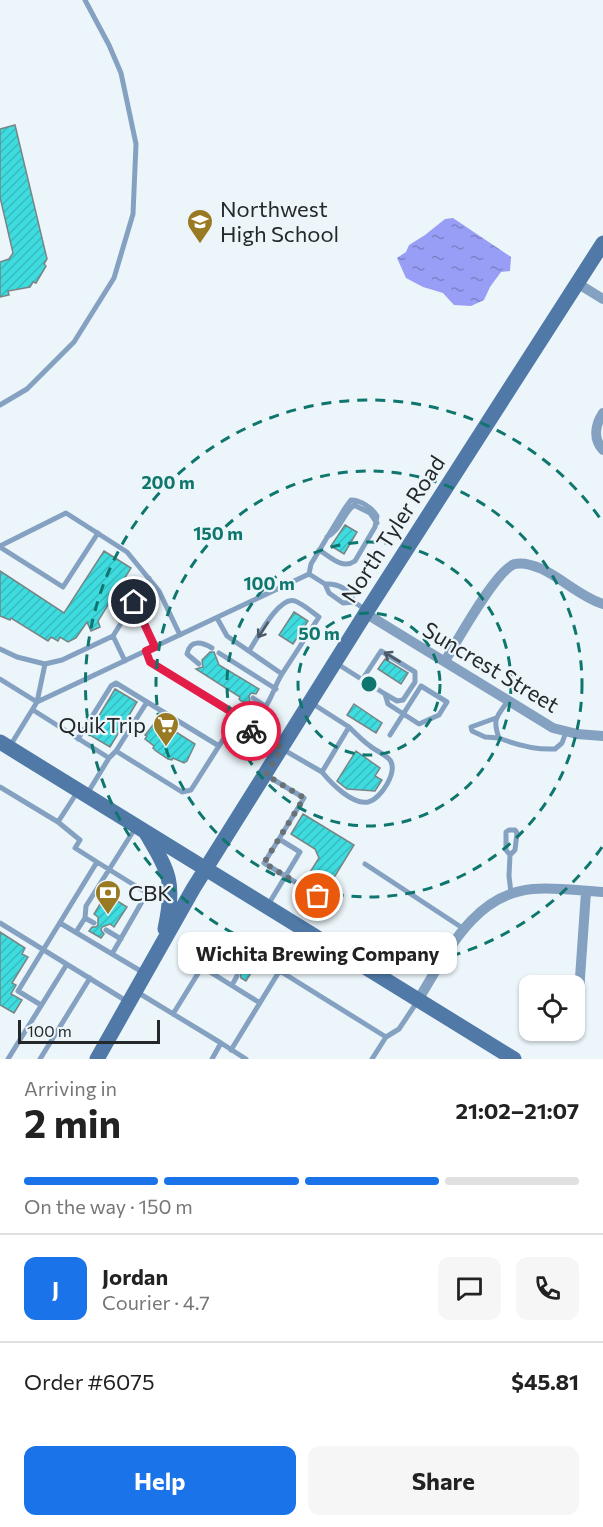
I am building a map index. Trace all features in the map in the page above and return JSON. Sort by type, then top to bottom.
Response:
[{"type":"main road","name":"North Tyler Road","points":[[96,1059],[206,868],[366,612],[603,243]]},
{"type":"main road","points":[[4,745],[514,1059]]},
{"type":"main road","points":[[141,828],[162,860],[170,879],[171,901],[162,943]]},
{"type":"street","points":[[577,283],[603,299]]},
{"type":"street","points":[[603,413],[596,431],[598,445],[603,450]]},
{"type":"street","points":[[445,661],[489,590],[507,567],[516,563],[542,569],[603,604]]},
{"type":"street","name":"Suncrest Street","points":[[366,612],[553,728],[566,732],[603,736]]},
{"type":"street","points":[[418,1000],[464,929],[481,911],[497,900],[542,888],[603,892]]},
{"type":"street","points":[[580,975],[586,892]]},
{"type":"lane","points":[[0,405],[27,389],[74,342],[114,278],[133,214],[136,144],[121,73],[85,0]]},
{"type":"lane","points":[[309,574],[311,564],[319,550],[326,538],[351,500],[356,500],[374,511],[377,523],[351,564],[342,565],[319,550]]},
{"type":"lane","points":[[0,546],[66,513],[127,552],[159,591],[180,635]]},
{"type":"lane","points":[[0,546],[63,587],[98,533]]},
{"type":"lane","points":[[309,574],[325,584],[329,593],[343,603],[354,602]]},
{"type":"lane","points":[[38,702],[309,574]]},
{"type":"lane","points":[[0,649],[17,657],[45,664],[62,660],[113,636],[149,578]]},
{"type":"lane","points":[[325,584],[334,583],[350,593],[354,602],[366,612]]},
{"type":"lane","points":[[273,592],[279,605]]},
{"type":"lane","points":[[146,651],[150,662],[238,716],[250,718],[260,714],[276,689],[282,674],[319,617],[294,601],[287,601],[279,605],[249,651]]},
{"type":"lane","points":[[134,602],[155,647]]},
{"type":"lane","points":[[217,618],[227,636],[282,674]]},
{"type":"lane","points":[[113,636],[125,661]]},
{"type":"lane","points":[[199,664],[187,654],[188,648],[194,643],[199,643],[212,648]]},
{"type":"lane","points":[[335,663],[362,680],[397,701],[403,700],[415,682],[415,672],[381,651],[362,680]]},
{"type":"lane","points":[[219,653],[276,689]]},
{"type":"lane","points":[[4,745],[38,702],[45,664]]},
{"type":"lane","points":[[0,679],[38,702]]},
{"type":"lane","points":[[78,738],[111,686],[116,683],[219,746]]},
{"type":"lane","points":[[385,694],[388,704],[403,714],[419,724],[439,715],[447,702],[421,686],[403,714],[390,735]]},
{"type":"lane","points":[[253,698],[265,706]]},
{"type":"lane","points":[[499,738],[495,728],[496,718],[508,701]]},
{"type":"lane","points":[[58,822],[116,751],[147,702]]},
{"type":"lane","points":[[231,727],[239,737],[322,772],[334,787],[356,800],[368,802],[377,796],[392,775],[389,758],[368,745],[349,727],[310,702]]},
{"type":"lane","points":[[33,710],[109,758]]},
{"type":"lane","points":[[116,751],[182,792],[191,790],[238,716]]},
{"type":"lane","points":[[496,718],[471,727],[472,731],[485,737],[499,738],[543,750],[555,749],[562,743],[566,732]]},
{"type":"lane","points":[[231,727],[246,728],[278,754]]},
{"type":"lane","points":[[322,772],[349,727]]},
{"type":"lane","points":[[266,775],[304,798],[264,863],[318,896]]},
{"type":"lane","points":[[0,787],[58,822],[80,840],[75,848],[147,893],[112,954]]},
{"type":"lane","points":[[76,932],[85,918],[86,906],[108,869],[141,828]]},
{"type":"lane","points":[[267,906],[300,852],[279,839]]},
{"type":"lane","points":[[510,855],[509,876],[512,895]]},
{"type":"lane","points":[[41,1005],[18,991],[98,862]]},
{"type":"lane","points":[[365,864],[464,929]]},
{"type":"lane","points":[[85,918],[94,923]]},
{"type":"lane","points":[[0,923],[90,978],[173,1014],[246,1059]]},
{"type":"lane","points":[[60,923],[145,974]]},
{"type":"lane","points":[[106,930],[121,939]]},
{"type":"lane","points":[[231,1050],[305,930]]},
{"type":"lane","points":[[173,1014],[222,935],[386,1037]]},
{"type":"lane","points":[[230,949],[233,942]]},
{"type":"lane","points":[[247,960],[251,954]]},
{"type":"lane","points":[[8,1059],[67,964]]},
{"type":"lane","points":[[214,974],[220,965]]},
{"type":"lane","points":[[202,967],[260,1003]]},
{"type":"lane","points":[[232,985],[237,976]]},
{"type":"lane","points":[[40,1059],[90,978]]},
{"type":"lane","points":[[372,1059],[386,1037],[399,1029],[418,1000]]},
{"type":"lane","points":[[212,1059],[221,1043]]},
{"type":"water","points":[[453,218],[511,257],[510,271],[501,272],[484,300],[471,306],[454,305],[443,293],[423,287],[406,278],[397,258],[406,252],[409,245],[445,219]]},
{"type":"building","points":[[15,125],[47,259],[44,264],[46,266],[36,283],[33,282],[30,287],[8,291],[9,295],[0,297],[0,262],[9,259],[13,253],[0,197],[0,129]]},
{"type":"building","points":[[345,525],[357,532],[344,554],[331,546]]},
{"type":"building","points":[[104,551],[131,568],[98,621],[100,627],[91,631],[87,622],[76,638],[68,642],[60,637],[58,641],[51,637],[48,641],[11,618],[10,620],[0,616],[0,571],[64,613]]},
{"type":"building","points":[[294,612],[308,621],[293,644],[279,635]]},
{"type":"building","points":[[210,652],[214,652],[219,665],[259,689],[256,694],[251,693],[249,696],[249,705],[196,669],[203,667],[202,660]]},
{"type":"building","points":[[385,659],[408,673],[401,684],[378,669]]},
{"type":"building","points":[[115,689],[137,702],[110,747],[88,734]]},
{"type":"building","points":[[354,704],[382,723],[376,733],[347,715]]},
{"type":"building","points":[[157,720],[195,744],[187,761],[184,763],[173,758],[168,759],[156,751],[154,746],[145,739],[147,736],[145,735]]},
{"type":"building","points":[[356,751],[380,768],[375,776],[382,780],[375,791],[347,789],[337,781]]},
{"type":"building","points":[[303,814],[354,845],[327,889],[307,877],[319,858],[315,849],[291,834]]},
{"type":"building","name":"CBK","points":[[106,894],[127,907],[114,927],[110,924],[102,927],[104,934],[101,938],[89,931],[98,925],[98,917],[94,914]]},
{"type":"building","points":[[0,932],[25,948],[22,954],[28,957],[12,983],[16,985],[11,994],[22,1000],[14,1013],[0,1005]]},
{"type":"building","points":[[222,944],[256,965],[246,981],[241,978],[240,972],[233,973],[224,968],[225,963],[222,961],[216,963],[212,960]]},
{"type":"way so far","points":[[251,731],[282,748],[266,775],[304,798],[264,863],[318,896]]},
{"type":"place","name":"Northwest High School","points":[[200,245]]},
{"type":"place","name":"QuikTrip","points":[[166,748]]},
{"type":"place","name":"Wichita Brewing Company","points":[[318,896]]},
{"type":"place","name":"CBK","points":[[108,916]]},
{"type":"route","points":[[134,602],[155,647],[146,651],[150,662],[238,716],[231,727],[246,728],[251,731]]}]
